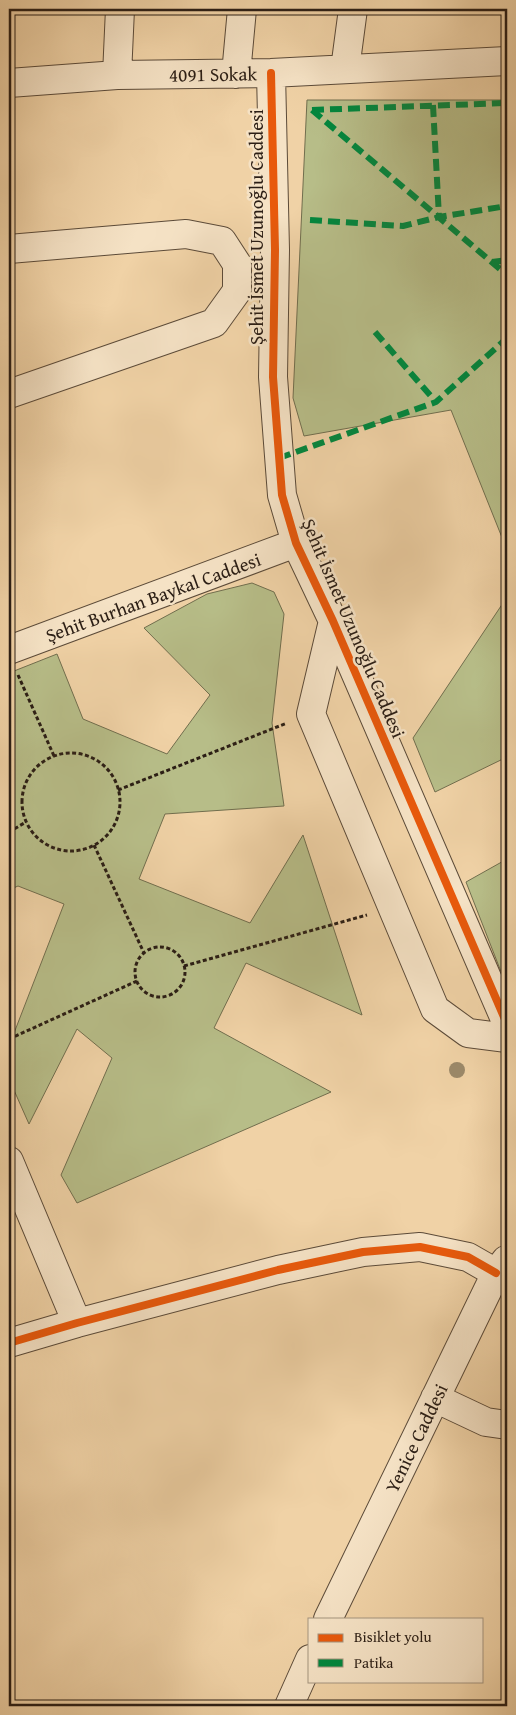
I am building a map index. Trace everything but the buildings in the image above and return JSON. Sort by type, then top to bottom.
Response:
[{"type":"street","points":[[116,75],[120,9]]},
{"type":"street","points":[[236,74],[242,9]]},
{"type":"street","points":[[345,69],[353,9]]},
{"type":"street","name":"4091 Sokak","points":[[9,83],[116,75],[271,73],[507,61]]},
{"type":"street","name":"Şehit İsmet Uzunoğlu Caddesi","points":[[271,73],[275,250],[273,377],[282,495],[296,544],[333,621],[507,1024]]},
{"type":"street","points":[[9,249],[186,234],[222,241],[237,264],[237,291],[214,323],[9,394]]},
{"type":"street","name":"Şehit Burhan Baykal Caddesi","points":[[13,662],[296,544]]},
{"type":"street","points":[[333,621],[311,714],[435,1009],[468,1033],[507,1038]]},
{"type":"street","points":[[9,1161],[77,1323]]},
{"type":"street","points":[[9,1343],[278,1270],[363,1252],[420,1247],[502,1266]]},
{"type":"street","name":"Yenice Caddesi","points":[[328,1618],[435,1398],[502,1266]]},
{"type":"street","points":[[435,1398],[486,1422],[507,1425]]},
{"type":"street","points":[[288,1706],[308,1664]]},
{"type":"path","points":[[13,662],[54,756]]},
{"type":"path","points":[[118,790],[311,714]]},
{"type":"path","points":[[73,753],[87,756],[99,762],[109,772],[118,790],[120,800],[118,817],[110,832],[94,845],[83,850],[67,851],[52,847],[39,839],[29,828],[23,814],[24,787],[30,775],[38,766],[54,756],[73,753]]},
{"type":"path","points":[[9,832],[26,822]]},
{"type":"path","points":[[94,845],[144,953]]},
{"type":"path","points":[[184,966],[393,908]]},
{"type":"path","points":[[158,947],[167,948],[181,958],[185,974],[183,983],[178,990],[162,997],[147,993],[141,988],[137,981],[136,966],[144,953],[158,947]]},
{"type":"path","points":[[9,1039],[137,981]]},
{"type":"green space","points":[[307,100],[507,100],[507,550],[451,410],[304,436],[293,398]]},
{"type":"green space","points":[[252,583],[274,592],[284,614],[272,723],[284,806],[165,814],[139,879],[250,923],[303,835],[362,1015],[246,963],[214,1028],[331,1092],[77,1203],[61,1175],[112,1058],[77,1029],[29,1124],[9,1079],[9,1046],[64,904],[18,886],[9,890],[9,673],[57,654],[83,719],[167,754],[210,695],[144,628],[207,594]]},
{"type":"green space","points":[[507,597],[507,757],[435,792],[413,738]]},
{"type":"green space","points":[[507,859],[507,987],[466,882]]},
{"type":"marked path","points":[[312,110],[507,103]]},
{"type":"marked path","points":[[433,105],[439,217]]},
{"type":"marked path","points":[[312,110],[507,275]]},
{"type":"marked path","points":[[310,220],[403,226],[439,217],[507,206]]},
{"type":"marked path","points":[[492,262],[507,260]]},
{"type":"marked path","points":[[375,332],[436,402]]},
{"type":"marked path","points":[[279,458],[436,402],[507,338]]},
{"type":"cycle path","points":[[271,73],[275,250],[273,377],[282,495],[296,543],[333,621],[507,1024]]},
{"type":"cycle path","points":[[9,1343],[278,1270],[363,1252],[420,1247],[468,1257],[496,1273]]}]
